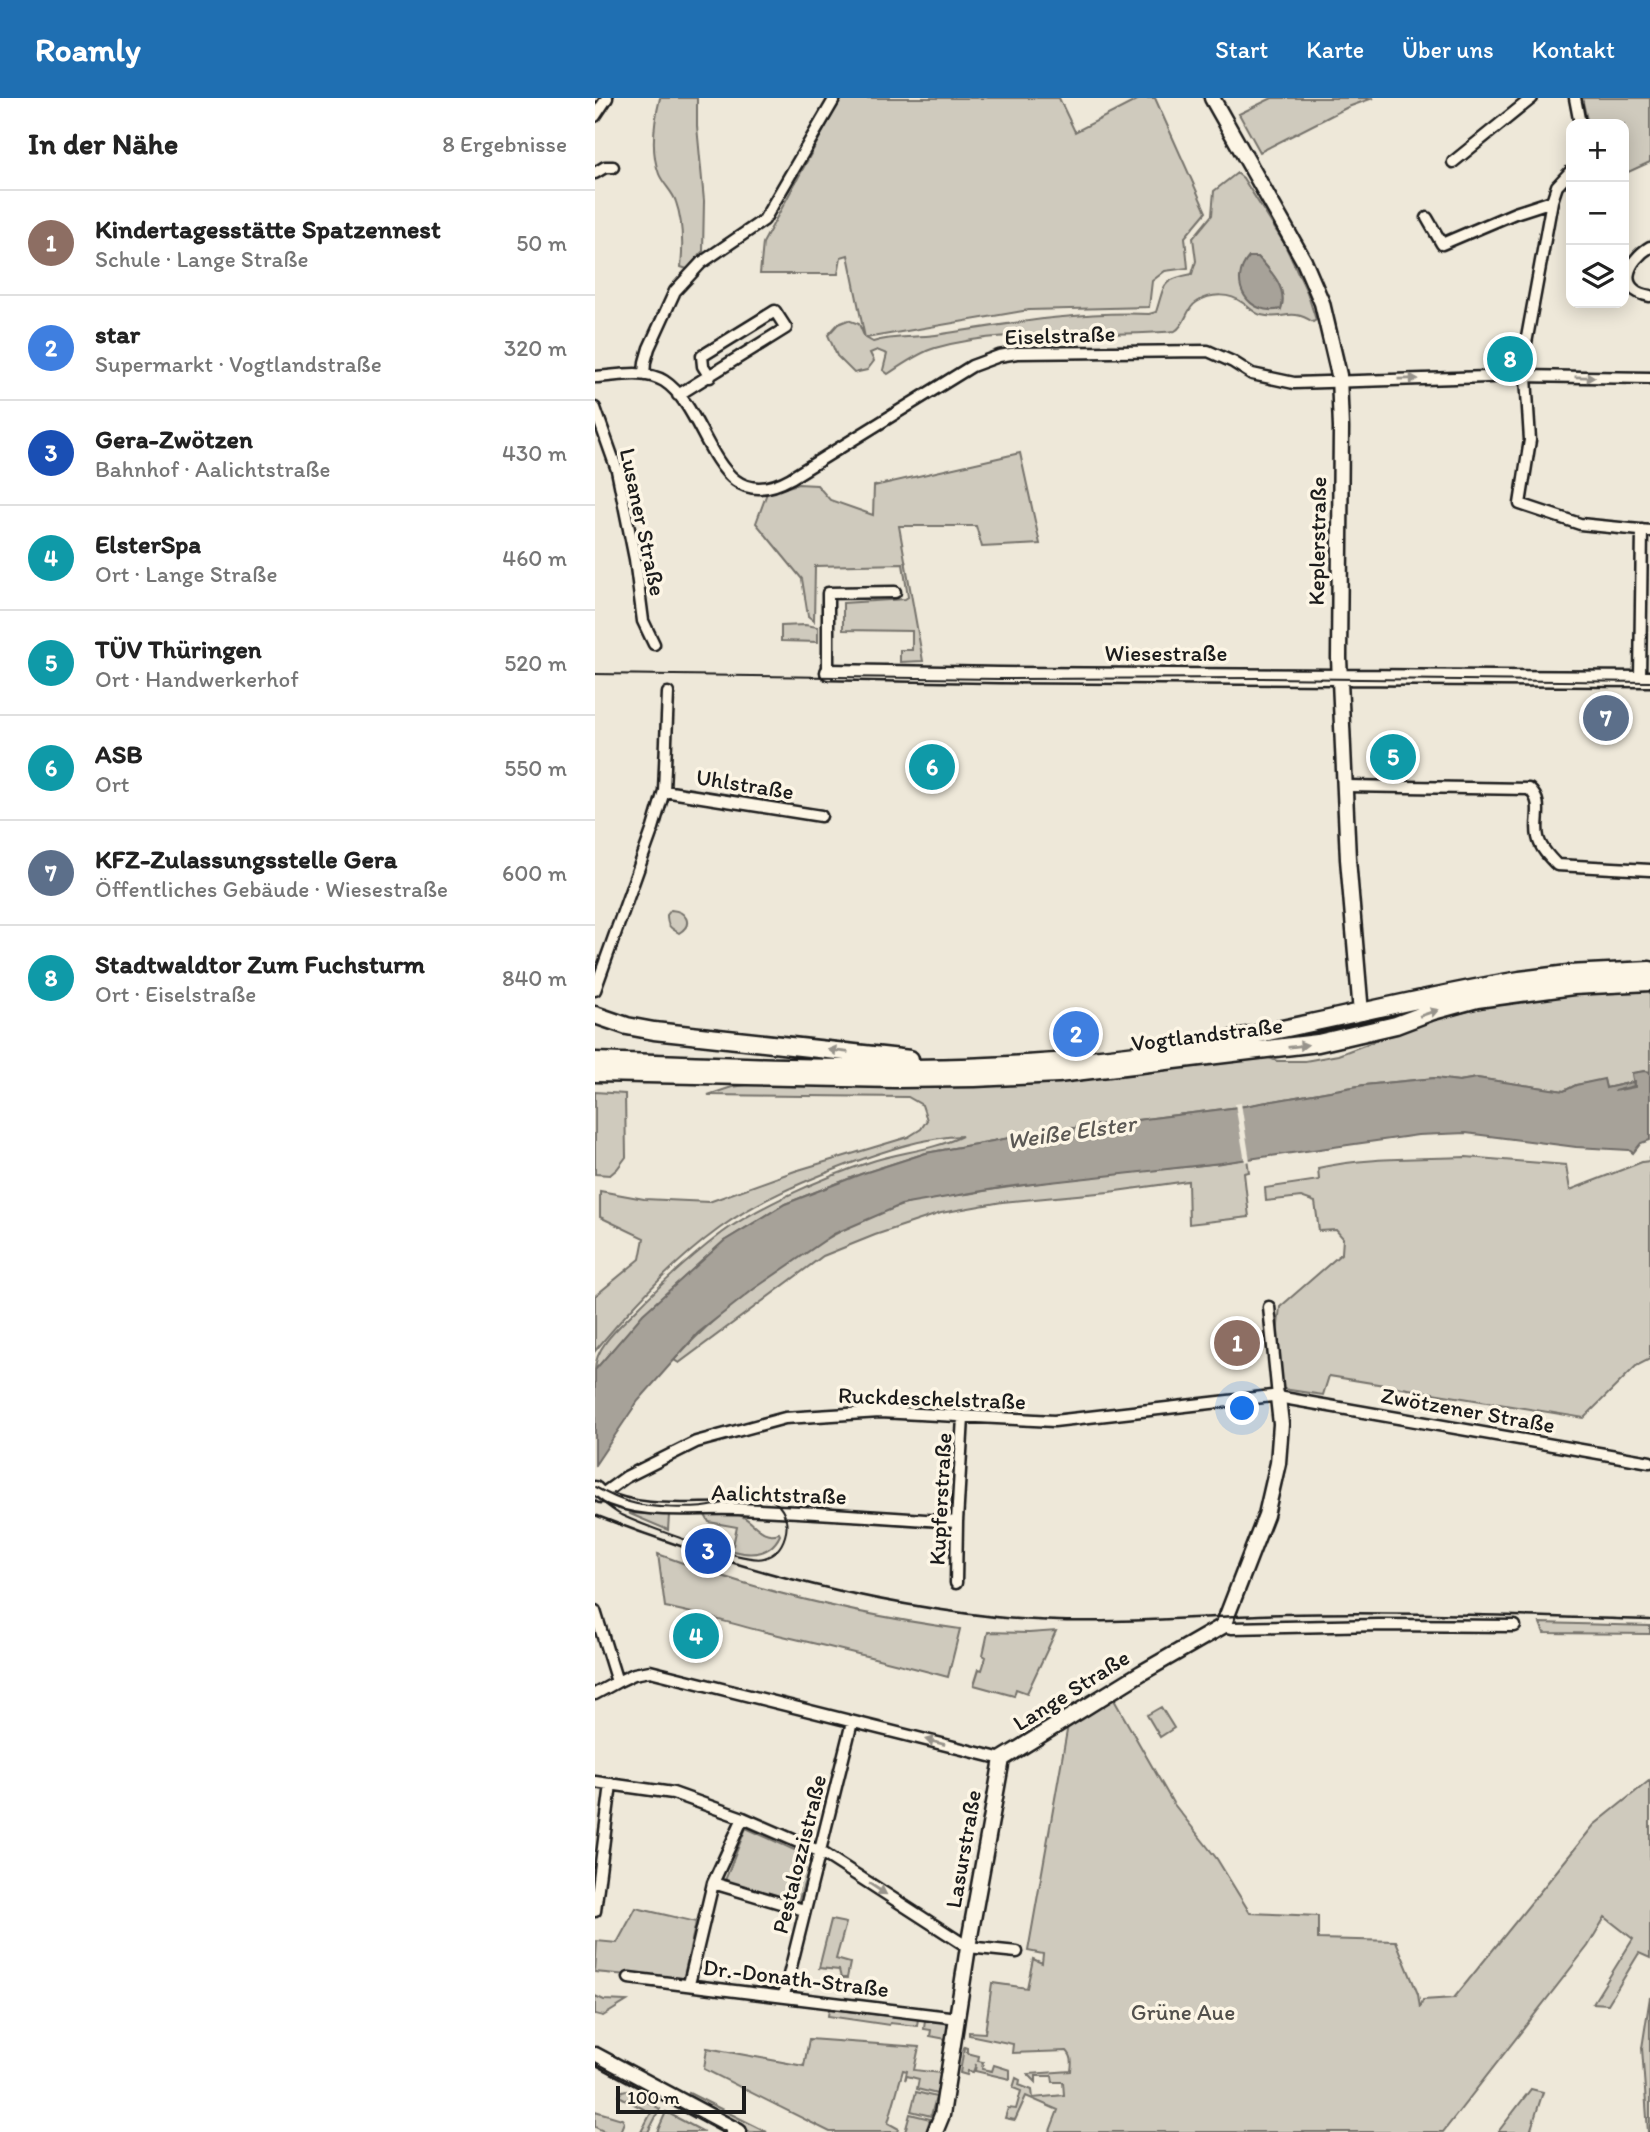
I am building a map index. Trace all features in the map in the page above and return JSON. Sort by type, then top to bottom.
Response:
[{"type":"main road","name":"Vogtlandstraße","points":[[595,1060],[895,1068],[1088,1059],[1192,1046],[1520,980],[1567,974],[1650,970]]},
{"type":"main road","name":"Vogtlandstraße","points":[[595,1073],[896,1079],[1058,1073],[1318,1044],[1364,1034],[1477,999],[1573,986],[1650,982]]},
{"type":"main road","points":[[1361,1013],[1364,1034]]},
{"type":"main road","points":[[595,1015],[627,1026],[655,1031],[954,1066]]},
{"type":"street","points":[[595,116],[607,98]]},
{"type":"street","points":[[595,377],[644,375],[649,348],[675,291],[701,263],[764,220],[835,98]]},
{"type":"street","name":"Keplerstraße","points":[[1212,98],[1304,261],[1322,303],[1336,356],[1342,428],[1340,677],[1348,859],[1361,1013]]},
{"type":"street","points":[[1454,162],[1532,98]]},
{"type":"street","points":[[1575,98],[1579,119]]},
{"type":"street","points":[[595,173],[605,167],[613,167]]},
{"type":"street","points":[[1566,176],[1557,186],[1552,201],[1523,377],[1530,440],[1520,504],[1580,524],[1646,531],[1645,679]]},
{"type":"street","points":[[1427,218],[1442,244],[1515,213],[1552,201]]},
{"type":"street","points":[[1650,247],[1636,258],[1628,270],[1632,288],[1650,296]]},
{"type":"street","points":[[678,395],[710,377],[786,328],[775,311],[702,356],[703,366],[710,377]]},
{"type":"street","name":"Eiselstraße","points":[[644,375],[662,380],[678,395],[728,475],[747,487],[768,489],[791,478],[972,366],[1008,353],[1208,351],[1252,374],[1294,383],[1523,377],[1650,378]]},
{"type":"street","name":"Lusaner Straße","points":[[595,408],[617,470],[635,559],[643,621],[654,644]]},
{"type":"street","name":"Wiesestraße","points":[[895,592],[828,593],[828,672],[1000,676],[1645,679]]},
{"type":"street","name":"Uhlstraße","points":[[595,990],[664,791],[668,693]]},
{"type":"street","points":[[1346,786],[1529,789],[1538,802],[1538,838],[1557,865],[1636,867],[1650,870]]},
{"type":"street","name":"Uhlstraße","points":[[664,791],[821,816]]},
{"type":"street","points":[[1269,1307],[1281,1424],[1278,1463],[1266,1514],[1223,1626],[1515,1626]]},
{"type":"street","name":"Ruckdeschelstraße","points":[[597,1492],[696,1442],[776,1420],[866,1412],[1054,1421],[1278,1397]]},
{"type":"street","name":"Zwötzener Straße","points":[[1278,1397],[1650,1462]]},
{"type":"street","name":"Kupferstraße","points":[[956,1583],[963,1417]]},
{"type":"street","name":"Aalichtstraße","points":[[597,1492],[617,1503],[670,1508],[741,1509],[957,1521]]},
{"type":"street","points":[[595,1611],[617,1682]]},
{"type":"street","name":"Lange Straße","points":[[595,1694],[634,1674],[650,1671],[1002,1759],[1223,1626]]},
{"type":"street","name":"Pestalozzistraße","points":[[784,1995],[852,1722]]},
{"type":"street","name":"Lasurstraße","points":[[936,2132],[942,2115],[968,1947],[1002,1759]]},
{"type":"street","points":[[595,1782],[673,1793],[743,1818],[821,1852],[968,1947],[1017,1952]]},
{"type":"street","points":[[595,1911],[611,1784]]},
{"type":"street","points":[[689,1984],[713,1883],[743,1818]]},
{"type":"street","points":[[713,1883],[804,1910]]},
{"type":"street","name":"Dr.-Donath-Straße","points":[[629,1978],[957,2018]]},
{"type":"street","points":[[595,2054],[740,2132]]},
{"type":"green space","points":[[660,98],[697,98],[704,201],[703,251],[687,269],[681,267],[682,234],[675,198],[656,165],[655,126]]},
{"type":"green space","points":[[841,98],[1059,98],[1075,132],[1141,98],[1155,98],[1206,212],[1185,237],[1188,268],[1165,271],[1152,281],[1149,307],[1029,310],[866,338],[873,342],[1069,316],[1156,312],[1169,281],[1192,274],[1196,261],[1193,238],[1212,215],[1214,191],[1237,173],[1243,178],[1284,243],[1307,292],[1316,320],[1313,322],[1298,315],[1261,315],[1232,297],[1214,296],[1193,305],[1175,331],[1023,335],[963,341],[929,350],[888,374],[883,370],[887,354],[877,350],[870,353],[874,361],[867,370],[854,373],[837,356],[828,335],[838,324],[848,320],[859,324],[865,338],[848,255],[841,257],[838,274],[760,274],[763,243]],"holes":[[[1258,257],[1280,287],[1283,302],[1281,309]]]},
{"type":"green space","points":[[1272,98],[1373,98],[1348,107],[1260,152],[1239,114]]},
{"type":"green space","points":[[1582,98],[1650,98],[1650,162],[1629,172],[1629,119],[1587,119]]},
{"type":"green space","points":[[1020,453],[1040,544],[982,547],[976,526],[899,526],[923,661],[900,662],[900,650],[912,650],[912,631],[843,630],[843,603],[908,597],[903,564],[815,566],[814,621],[808,616],[802,579],[756,523],[767,493],[798,484],[817,485],[830,500],[873,515],[874,486]]},
{"type":"green space","points":[[781,626],[818,627],[818,642],[781,641]]},
{"type":"green space","points":[[671,910],[686,918],[686,926],[679,933],[668,924],[667,915]]},
{"type":"green space","points":[[1650,990],[1650,1072],[1632,1073],[1634,1082],[1606,1088],[1604,1080],[1576,1085],[1564,1091],[1477,1078],[1459,1081],[1435,1078],[1364,1085],[1239,1107],[1043,1132],[926,1153],[861,1174],[785,1204],[724,1241],[644,1314],[595,1370],[603,1345],[615,1331],[677,1270],[737,1223],[774,1202],[834,1175],[870,1162],[940,1145],[962,1136],[919,1142],[876,1154],[799,1184],[750,1209],[720,1228],[670,1270],[638,1301],[595,1351],[595,1296],[640,1259],[644,1238],[600,1217],[600,1191],[644,1199],[709,1202],[795,1171],[908,1137],[921,1129],[927,1120],[922,1105],[908,1097],[708,1095],[732,1087],[754,1084],[921,1086],[1057,1080],[1264,1056],[1277,1061],[1305,1061],[1338,1055],[1428,1021],[1477,1009],[1582,991]]},
{"type":"green space","points":[[595,1092],[625,1094],[626,1157],[610,1175],[595,1174]]},
{"type":"green space","points":[[1466,1157],[1566,1165],[1570,1190],[1650,1161],[1650,1359],[1636,1366],[1584,1418],[1329,1376],[1323,1395],[1283,1389],[1276,1343],[1280,1307],[1342,1253],[1343,1238],[1336,1230],[1319,1231],[1315,1202],[1301,1197],[1266,1201],[1265,1188],[1319,1180],[1318,1168],[1336,1164]]},
{"type":"green space","points":[[1247,1158],[1249,1172],[1244,1173],[1249,1217],[1189,1224],[1188,1181],[1002,1202],[941,1213],[823,1256],[679,1363],[674,1360],[721,1314],[778,1269],[840,1232],[900,1206],[927,1199],[1035,1184]]},
{"type":"green space","points":[[628,1513],[669,1515],[668,1530]]},
{"type":"green space","points":[[705,1515],[740,1515],[767,1534],[780,1535],[767,1550],[759,1553],[741,1553],[722,1548],[713,1545],[714,1542],[733,1545],[737,1527],[709,1522]]},
{"type":"green space","points":[[658,1554],[807,1600],[883,1617],[960,1629],[948,1677],[665,1607]]},
{"type":"green space","points":[[1540,1623],[1650,1626],[1650,1634],[1544,1633]]},
{"type":"green space","points":[[1056,1631],[1027,1693],[1016,1689],[1014,1696],[974,1685],[986,1657],[983,1655],[988,1632]]},
{"type":"green space","name":"Grüne Aue","points":[[1113,1698],[1173,1803],[1217,1859],[1250,1913],[1318,1916],[1318,1939],[1396,1941],[1418,1994],[1420,2008],[1423,2000],[1454,1998],[1594,1825],[1650,1780],[1650,1958],[1639,1953],[1608,2004],[1593,2003],[1633,1939],[1605,1917],[1588,1946],[1443,2132],[1052,2132],[1050,2131],[1058,2110],[1026,2096],[1015,2120],[1005,2118],[1008,2108],[1016,2109],[1021,2091],[1013,2088],[1016,2078],[1020,2080],[1019,2085],[1032,2090],[1033,2098],[1064,2095],[1063,2082],[1053,2082],[1052,2076],[1036,2076],[1036,2082],[1028,2074],[1071,2071],[1070,2056],[1067,2051],[1012,2053],[1013,2044],[969,2035],[969,2032],[985,2033],[992,1983],[1027,1988],[1033,1959],[1042,1963],[1043,1954],[1028,1951],[1068,1725]]},
{"type":"green space","points":[[1161,1707],[1174,1728],[1160,1737],[1147,1715]]},
{"type":"green space","points":[[746,1828],[812,1858],[797,1906],[724,1883]]},
{"type":"green space","points":[[636,1908],[696,1922],[683,1980],[595,1972],[597,1941],[617,1943]]},
{"type":"green space","points":[[831,1920],[846,1923],[836,1959],[850,1963],[847,1978],[841,1978],[839,1970],[819,1968]]},
{"type":"green space","points":[[595,1996],[604,2000],[627,2001],[603,2016],[595,2014]]},
{"type":"green space","points":[[1650,1997],[1650,2132],[1648,2132],[1642,2048]]},
{"type":"green space","points":[[829,2009],[918,2019],[917,2026],[889,2025],[828,2016]]},
{"type":"green space","points":[[925,2020],[948,2023],[946,2039],[930,2036],[931,2030],[924,2029]]},
{"type":"green space","points":[[809,2039],[919,2047],[914,2070],[941,2073],[937,2094],[917,2089],[919,2079],[907,2076],[905,2080],[907,2071],[903,2070],[888,2123],[899,2129],[898,2132],[830,2132],[704,2069],[707,2048],[804,2066]]},
{"type":"green space","points":[[964,2047],[967,2048],[967,2053],[979,2056],[978,2061],[983,2062],[982,2069],[992,2071],[994,2065],[1010,2070],[1010,2079],[975,2071],[976,2064],[973,2072],[968,2071],[967,2075],[960,2073]]},
{"type":"green space","points":[[1531,2089],[1543,2092],[1530,2132],[1498,2132]]},
{"type":"green space","points":[[626,2090],[660,2109],[648,2132],[641,2132],[651,2113],[619,2096]]},
{"type":"green space","points":[[916,2092],[936,2097],[931,2116],[911,2111]]},
{"type":"green space","points":[[689,2093],[767,2132],[750,2132],[687,2098]]},
{"type":"green space","points":[[595,2111],[622,2119],[624,2122],[620,2132],[605,2132],[595,2127]]},
{"type":"green space","points":[[666,2112],[704,2132],[657,2132]]},
{"type":"green space","points":[[910,2114],[930,2119],[926,2132],[905,2132]]},
{"type":"water","points":[[1249,257],[1258,257],[1277,281],[1282,294],[1281,309],[1259,308],[1244,295],[1240,277]]},
{"type":"water","name":"Weiße Elster","points":[[1650,1072],[1650,1140],[1641,1143],[1633,1153],[1629,1150],[1576,1147],[1466,1133],[1418,1135],[1221,1163],[1006,1187],[901,1205],[834,1234],[754,1289],[698,1333],[638,1401],[595,1465],[595,1370],[643,1314],[724,1241],[785,1204],[861,1174],[926,1153],[1043,1132],[1239,1107],[1364,1085],[1435,1078],[1459,1081],[1477,1078],[1564,1091],[1576,1085],[1604,1079],[1606,1088],[1633,1082],[1634,1086],[1614,1091],[1635,1087],[1632,1073]]},
{"type":"pier","points":[[1241,1103],[1250,1161],[1245,1162],[1235,1104]]},
{"type":"tram line","points":[[595,674],[1650,682]]},
{"type":"tram line","points":[[595,1487],[629,1502],[672,1508],[706,1507],[743,1496],[761,1495],[773,1500],[782,1510],[786,1522],[785,1536],[775,1552],[768,1557],[737,1555],[716,1550],[621,1515],[595,1496]]},
{"type":"tram line","points":[[595,2062],[726,2132]]},
{"type":"railway","points":[[595,1515],[692,1550],[792,1579],[893,1602],[995,1617],[1104,1621],[1376,1613],[1650,1620]]},
{"type":"place","name":"Stadtwaldtor Zum Fuchsturm","points":[[1510,359]]},
{"type":"place","name":"KFZ-Zulassungsstelle Gera","points":[[1606,718]]},
{"type":"place","name":"TÜV Thüringen","points":[[1393,757]]},
{"type":"place","name":"ASB","points":[[932,767]]},
{"type":"place","name":"star","points":[[1076,1034]]},
{"type":"place","name":"Kindertagesstätte Spatzennest","points":[[1237,1343]]},
{"type":"place","name":"Gera-Zwötzen","points":[[708,1551]]},
{"type":"place","name":"ElsterSpa","points":[[696,1636]]}]
